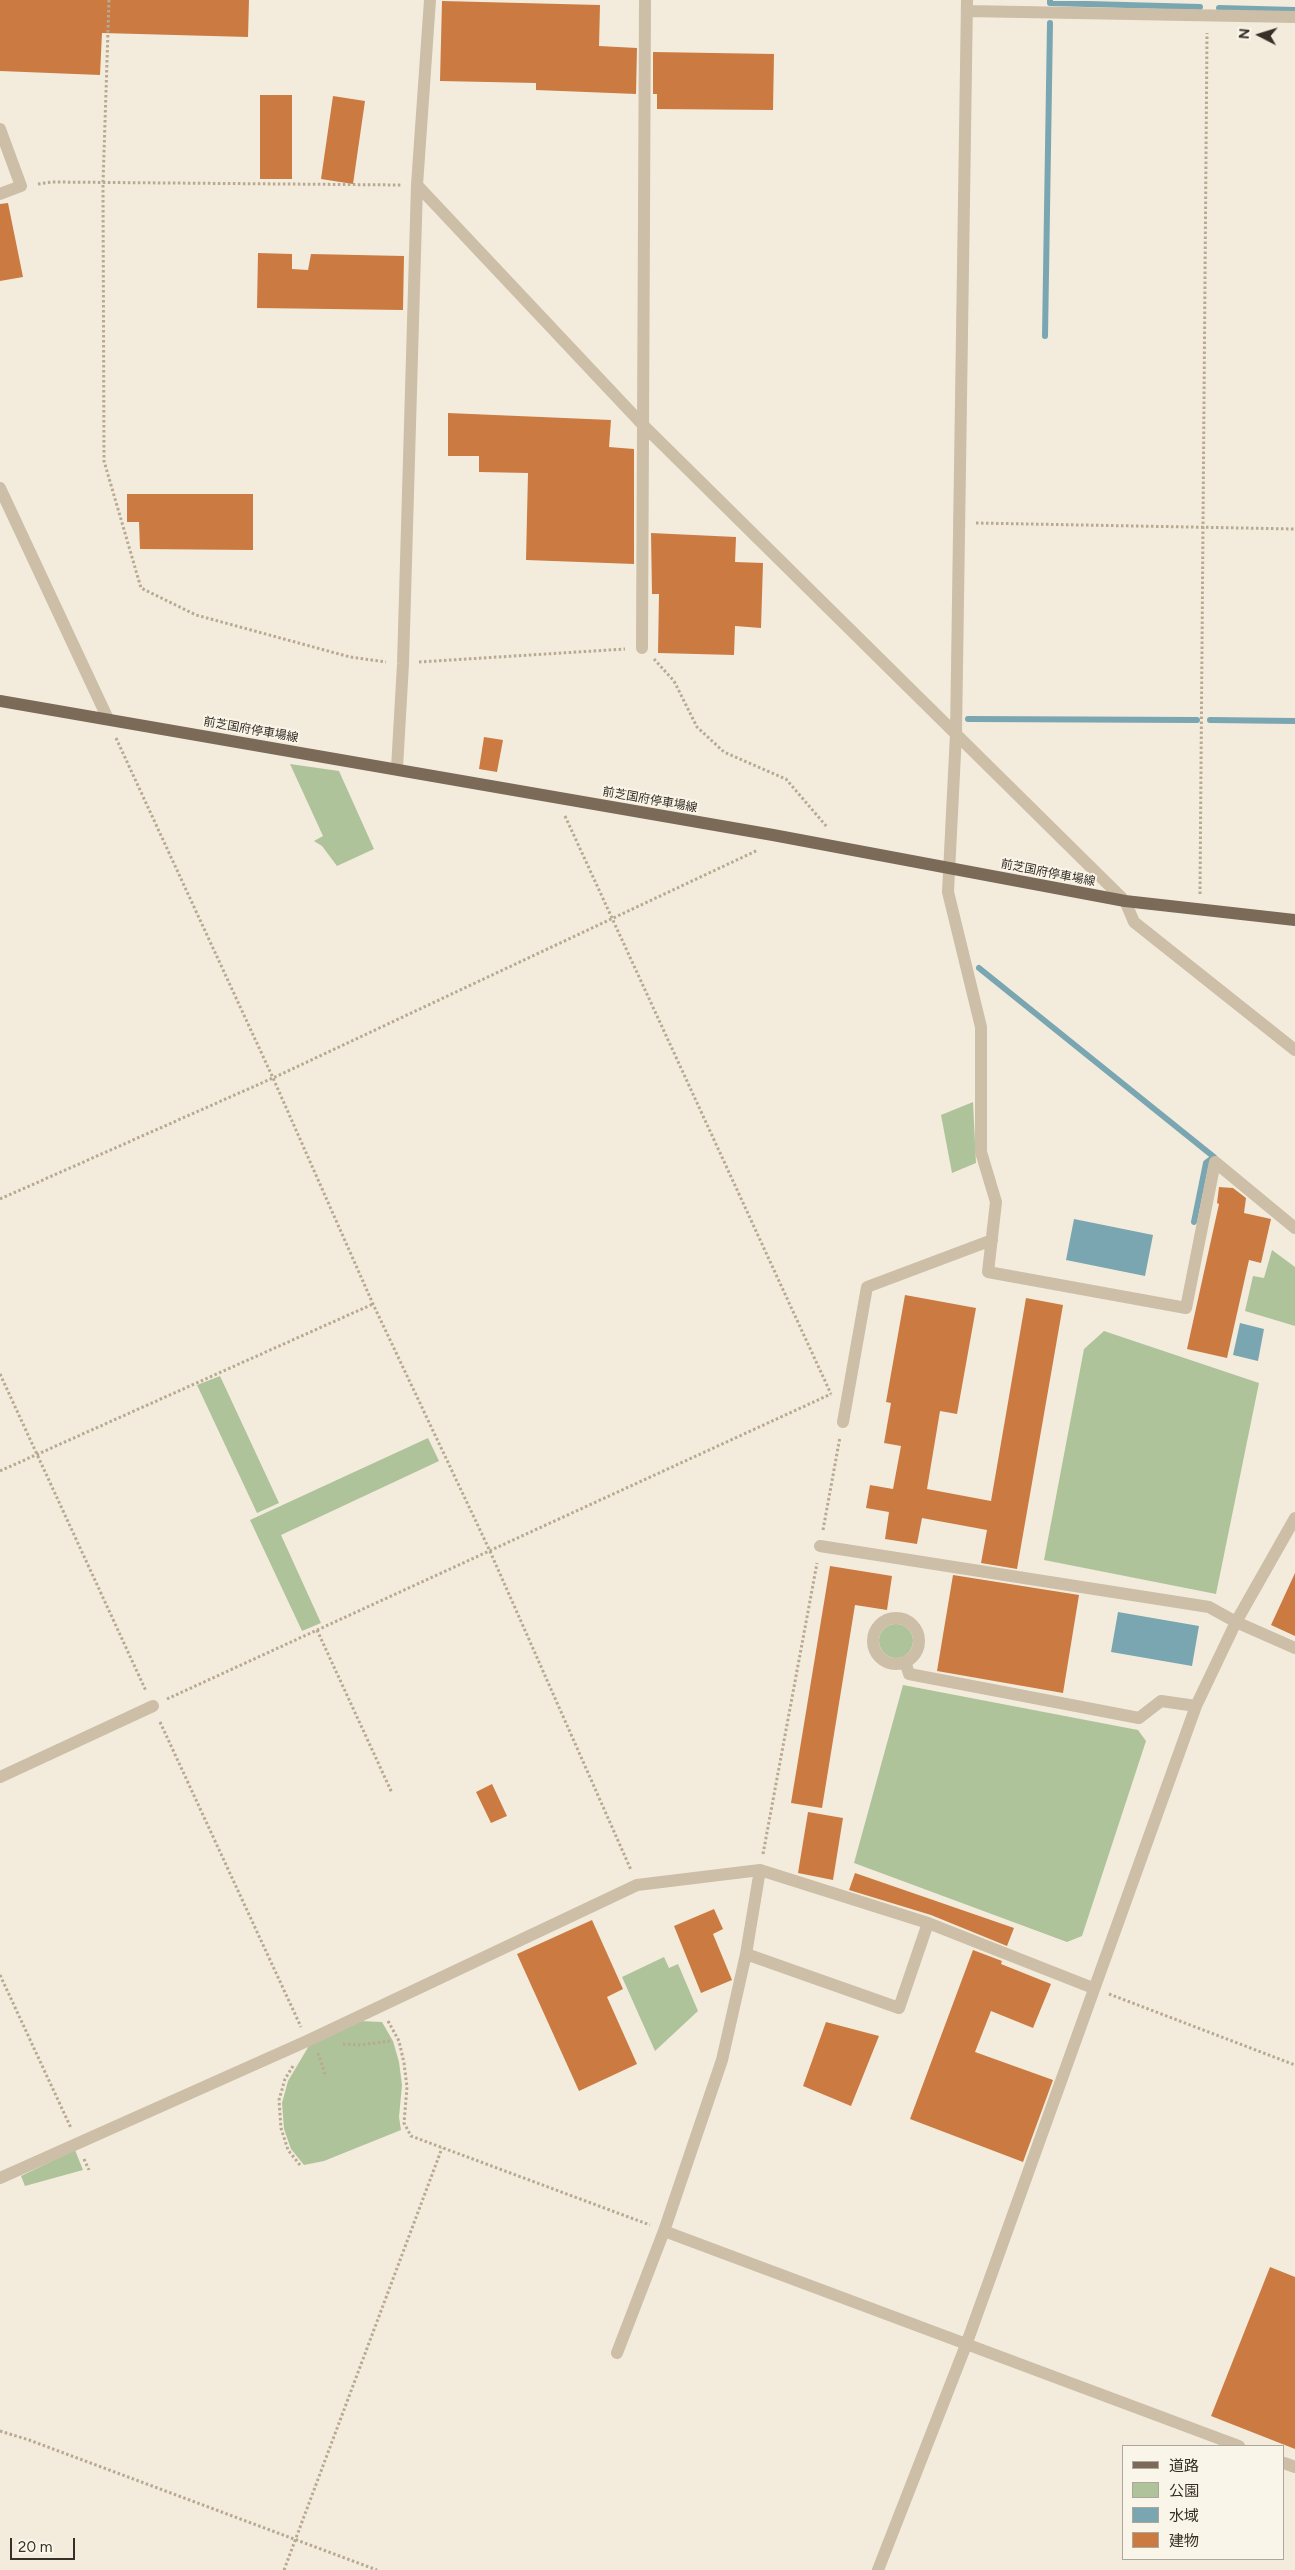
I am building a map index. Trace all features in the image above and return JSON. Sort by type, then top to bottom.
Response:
[{"type":"main road","name":"前芝国府停車場線","points":[[0,701],[397,768],[774,835],[1124,901],[1295,920]]},
{"type":"street","points":[[397,768],[403,664],[417,185],[430,0]]},
{"type":"street","points":[[642,648],[645,0]]},
{"type":"street","points":[[1295,18],[967,5],[956,734],[948,892],[981,1027],[982,1152],[996,1202],[988,1272],[1186,1308],[1215,1162],[1295,1228]]},
{"type":"street","points":[[0,128],[21,186],[0,194]]},
{"type":"street","points":[[417,185],[642,424],[1124,901],[1134,922],[1295,1050]]},
{"type":"street","points":[[0,488],[108,719]]},
{"type":"street","points":[[843,1422],[867,1287],[992,1240]]},
{"type":"street","points":[[878,2570],[966,2345],[1196,1706],[1236,1622],[1295,1518]]},
{"type":"street","points":[[820,1546],[1209,1607],[1236,1622],[1295,1648]]},
{"type":"street","points":[[905,1661],[909,1674],[1139,1718],[1162,1701],[1196,1706]]},
{"type":"street","points":[[0,1777],[153,1706]]},
{"type":"street","points":[[617,2352],[664,2231],[722,2060],[746,1954],[760,1870]]},
{"type":"street","points":[[0,2178],[310,2039],[638,1885],[760,1870],[928,1923],[1093,1988]]},
{"type":"street","points":[[746,1954],[899,2008],[928,1923]]},
{"type":"street","points":[[664,2231],[1236,2445]]},
{"type":"path","points":[[109,0],[103,183],[104,461],[140,588],[205,618],[350,657],[403,664],[552,652],[642,648],[674,681],[697,726],[724,752],[786,779],[809,803],[842,848]]},
{"type":"path","points":[[1200,910],[1205,528],[1208,15]]},
{"type":"path","points":[[21,186],[52,182],[417,185]]},
{"type":"path","points":[[958,523],[1295,529]]},
{"type":"path","points":[[108,719],[273,1078],[373,1304],[489,1549],[638,1885]]},
{"type":"path","points":[[556,797],[843,1422],[760,1870]]},
{"type":"path","points":[[0,1199],[273,1078],[767,846],[774,835]]},
{"type":"path","points":[[0,1471],[36,1453],[373,1304]]},
{"type":"path","points":[[0,1374],[326,2077]]},
{"type":"path","points":[[153,1706],[489,1549],[831,1394]]},
{"type":"path","points":[[316,1630],[392,1793]]},
{"type":"path","points":[[0,1975],[89,2170]]},
{"type":"path","points":[[1093,1988],[1295,2065]]},
{"type":"path","points":[[358,2016],[382,2016],[392,2026],[404,2063],[407,2087],[404,2116],[405,2128],[417,2140],[664,2231]]},
{"type":"path","points":[[310,2039],[359,2045],[390,2041]]},
{"type":"path","points":[[300,2165],[288,2150],[281,2128],[279,2100],[285,2079],[310,2039]]},
{"type":"path","points":[[284,2570],[442,2148]]},
{"type":"path","points":[[0,2432],[29,2440],[377,2570]]},
{"type":"green space","points":[[290,764],[339,771],[374,849],[337,866],[322,846],[314,841],[323,836]]},
{"type":"green space","points":[[973,1102],[976,1163],[952,1173],[941,1115]]},
{"type":"green space","points":[[1272,1250],[1295,1267],[1295,1326],[1245,1311],[1253,1276],[1264,1278]]},
{"type":"green space","points":[[1104,1331],[1259,1383],[1216,1594],[1044,1560],[1084,1349]]},
{"type":"green space","points":[[220,1376],[279,1503],[257,1513],[197,1385]]},
{"type":"green space","points":[[428,1438],[439,1461],[281,1535],[321,1623],[302,1631],[250,1520]]},
{"type":"green space","points":[[896,1624],[903,1625],[908,1629],[912,1634],[912,1648],[908,1653],[903,1657],[896,1658],[889,1657],[884,1653],[880,1648],[879,1641],[880,1634],[884,1629],[889,1625]]},
{"type":"green space","points":[[903,1685],[1138,1730],[1146,1741],[1082,1936],[1067,1942],[854,1863]]},
{"type":"green space","points":[[664,1957],[669,1968],[678,1964],[698,2011],[655,2051],[622,1977]]},
{"type":"green space","points":[[361,2021],[382,2022],[393,2041],[399,2062],[402,2085],[399,2117],[401,2130],[324,2161],[304,2165],[291,2149],[284,2129],[282,2103],[288,2081],[310,2044]]},
{"type":"green space","points":[[75,2150],[83,2170],[25,2186],[21,2176]]},
{"type":"water","points":[[1074,1219],[1153,1235],[1145,1276],[1066,1260]]},
{"type":"water","points":[[1240,1323],[1264,1329],[1258,1361],[1233,1355]]},
{"type":"water","points":[[1118,1612],[1199,1626],[1192,1666],[1111,1652]]},
{"type":"building","points":[[0,0],[249,0],[248,37],[102,33],[100,75],[0,71]]},
{"type":"building","points":[[442,1],[600,5],[599,46],[637,48],[636,94],[536,90],[536,83],[440,81]]},
{"type":"building","points":[[653,52],[774,54],[773,110],[657,109],[657,94],[653,94]]},
{"type":"building","points":[[260,95],[292,95],[292,179],[260,179]]},
{"type":"building","points":[[333,96],[365,101],[353,184],[321,179]]},
{"type":"building","points":[[8,203],[23,277],[0,281],[0,204]]},
{"type":"building","points":[[258,253],[292,254],[292,269],[308,270],[311,254],[404,256],[403,310],[257,308]]},
{"type":"building","points":[[448,413],[611,420],[609,447],[634,449],[634,564],[526,560],[528,473],[479,472],[479,456],[448,456]]},
{"type":"building","points":[[127,494],[253,494],[253,550],[140,549],[139,522],[127,522]]},
{"type":"building","points":[[651,533],[736,537],[735,562],[763,563],[761,628],[735,626],[734,655],[658,653],[659,594],[652,594]]},
{"type":"building","points":[[484,737],[503,740],[497,772],[479,769]]},
{"type":"building","points":[[1219,1187],[1233,1188],[1246,1198],[1244,1213],[1271,1219],[1261,1263],[1249,1260],[1227,1358],[1187,1349],[1219,1204],[1217,1203]]},
{"type":"building","points":[[905,1295],[976,1308],[957,1414],[940,1411],[927,1489],[991,1501],[1026,1298],[1063,1305],[1017,1569],[981,1563],[987,1530],[922,1518],[917,1544],[885,1539],[889,1512],[866,1508],[870,1485],[893,1489],[901,1446],[884,1443],[891,1403],[886,1402]]},
{"type":"building","points":[[830,1566],[892,1576],[887,1610],[855,1605],[822,1808],[791,1803]]},
{"type":"building","points":[[1295,1573],[1295,1636],[1271,1625]]},
{"type":"building","points":[[953,1575],[1079,1595],[1063,1693],[937,1671]]},
{"type":"building","points":[[492,1784],[507,1816],[491,1823],[476,1792]]},
{"type":"building","points":[[808,1812],[843,1818],[833,1880],[798,1873]]},
{"type":"building","points":[[855,1873],[1014,1928],[1007,1946],[931,1915],[849,1890]]},
{"type":"building","points":[[714,1909],[723,1929],[713,1934],[732,1980],[701,1993],[674,1926]]},
{"type":"building","points":[[592,1920],[623,1989],[607,1997],[637,2064],[579,2091],[517,1954]]},
{"type":"building","points":[[973,1950],[1002,1961],[1001,1964],[1051,1984],[1033,2028],[991,2011],[975,2052],[1053,2080],[1023,2162],[910,2119]]},
{"type":"building","points":[[826,2022],[879,2036],[851,2106],[803,2086]]},
{"type":"building","points":[[1270,2267],[1295,2277],[1295,2449],[1211,2416]]},
{"type":"waterway","points":[[1050,0],[1050,3],[1200,7]]},
{"type":"waterway","points":[[1219,8],[1295,10]]},
{"type":"waterway","points":[[1045,336],[1050,23]]},
{"type":"waterway","points":[[968,719],[1197,720]]},
{"type":"waterway","points":[[1210,720],[1295,721]]},
{"type":"waterway","points":[[979,968],[1214,1157],[1206,1163],[1194,1222]]}]
